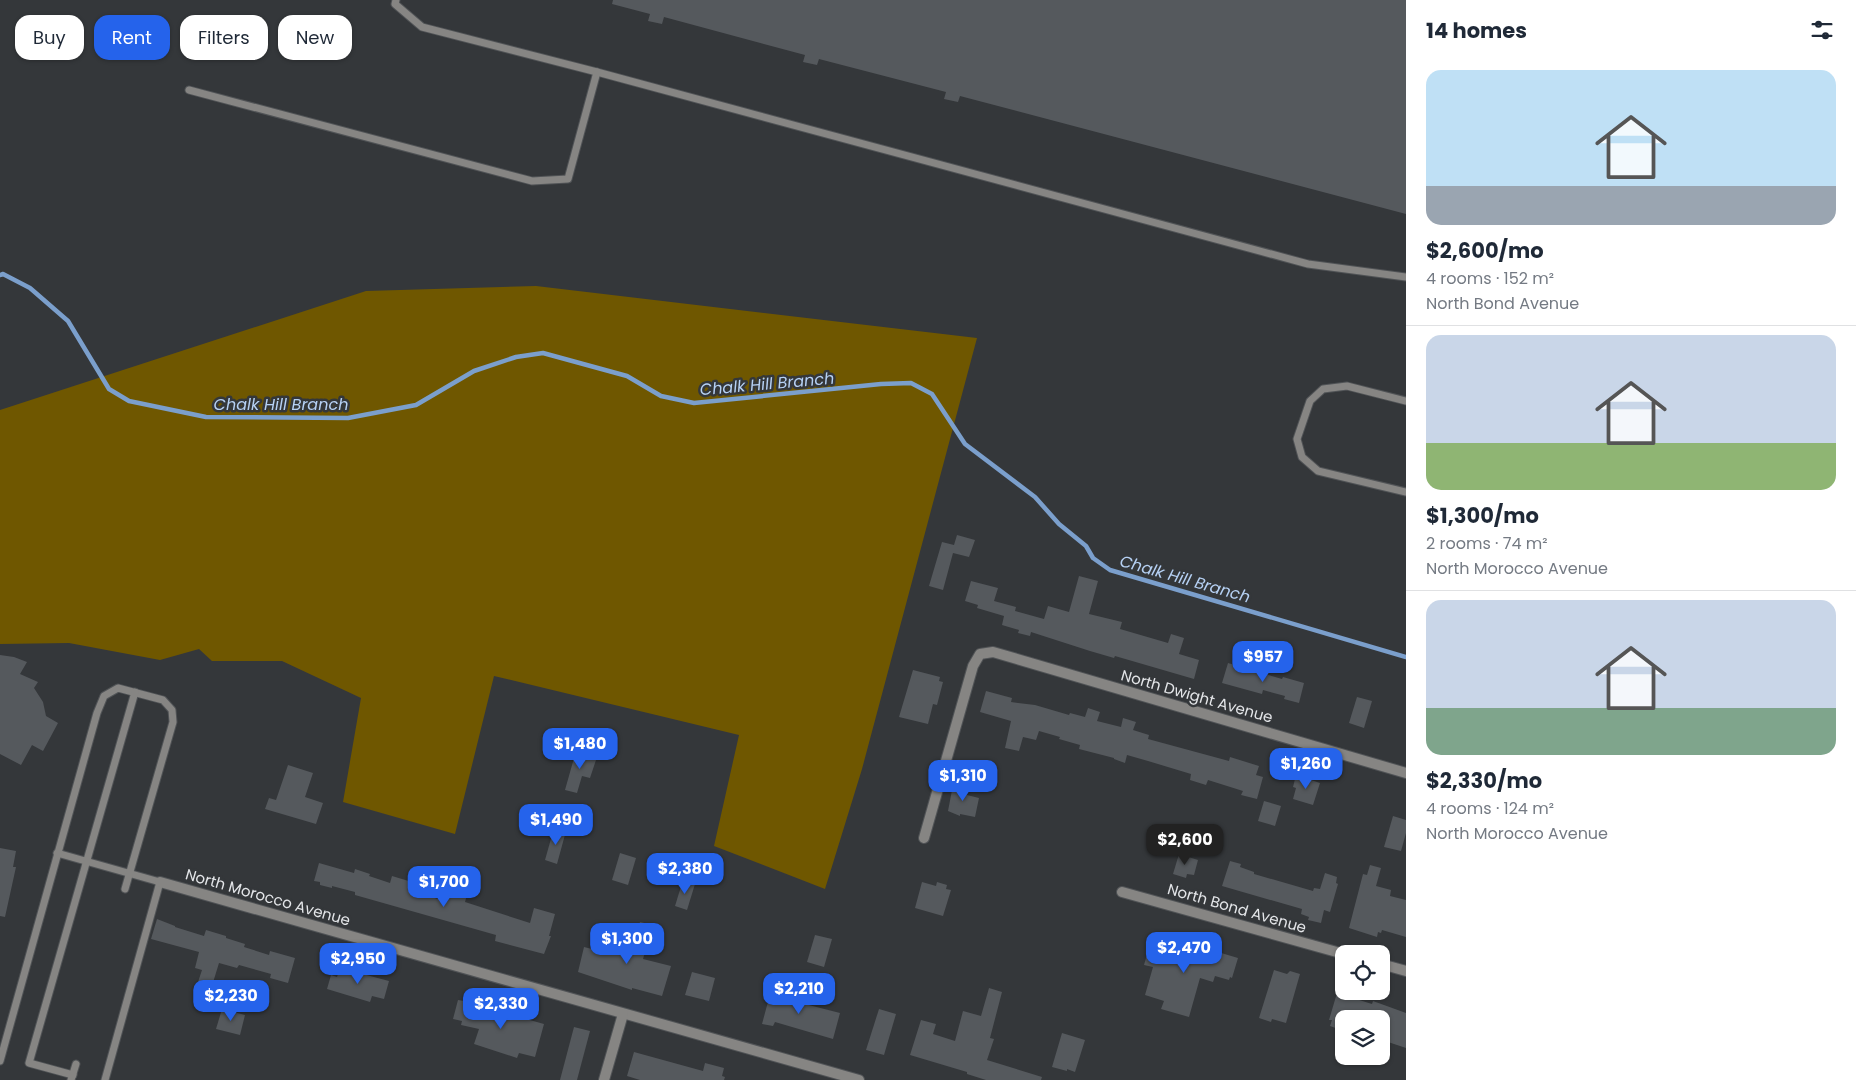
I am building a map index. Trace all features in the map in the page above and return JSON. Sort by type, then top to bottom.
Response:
[{"type":"street","name":"North Dwight Avenue","points":[[924,838],[974,666],[980,654],[993,652],[1406,773]]},
{"type":"street","name":"North Morocco Avenue","points":[[160,882],[859,1080]]},
{"type":"street","name":"North Bond Avenue","points":[[1122,892],[1335,951]]},
{"type":"street","points":[[1390,967],[1406,971]]},
{"type":"street","points":[[604,1080],[623,1014]]},
{"type":"lane","points":[[396,0],[395,4],[422,27],[597,72],[1308,264],[1406,277]]},
{"type":"lane","points":[[189,90],[532,181],[568,179],[597,72]]},
{"type":"lane","points":[[1406,401],[1347,386],[1323,389],[1310,401],[1297,439],[1302,457],[1318,471],[1406,492]]},
{"type":"lane","points":[[0,1061],[97,713],[104,696],[118,688],[163,700],[172,710],[173,722],[125,889]]},
{"type":"lane","points":[[76,1064],[72,1077],[29,1063],[135,692]]},
{"type":"lane","points":[[57,853],[160,882],[105,1080]]},
{"type":"shaded area","points":[[536,286],[977,338],[862,769],[825,889],[714,846],[739,735],[494,676],[455,834],[343,802],[361,698],[282,661],[212,661],[199,649],[160,660],[69,643],[0,644],[0,410],[366,291]]},
{"type":"building","points":[[613,0],[1406,0],[1406,214],[960,96],[958,102],[944,99],[946,92],[819,59],[817,65],[803,62],[805,55],[664,17],[662,24],[648,21],[650,14],[612,4]]},
{"type":"building","points":[[957,535],[975,540],[969,557],[953,553],[943,590],[929,586],[942,542],[954,545]]},
{"type":"building","points":[[1079,576],[1098,581],[1089,614],[1122,622],[1120,629],[1168,643],[1171,634],[1184,638],[1179,654],[1199,660],[1194,679],[1115,656],[1114,658],[1031,632],[1030,636],[1018,633],[1019,630],[1002,625],[1004,616],[977,608],[978,605],[965,601],[971,581],[998,588],[994,601],[1016,607],[1015,611],[1044,619],[1048,606],[1069,612]]},
{"type":"building","points":[[0,655],[14,657],[27,662],[20,674],[38,682],[34,688],[43,702],[46,716],[58,723],[43,751],[32,745],[21,765],[0,754]]},
{"type":"building","points":[[1228,663],[1282,679],[1283,677],[1304,683],[1299,703],[1284,699],[1285,696],[1263,690],[1262,694],[1222,683]]},
{"type":"building","points":[[913,670],[940,677],[939,681],[943,682],[937,705],[933,704],[928,724],[899,717]]},
{"type":"building","points":[[986,691],[1012,698],[1011,702],[1035,705],[1069,715],[1070,713],[1085,717],[1088,708],[1100,712],[1097,721],[1121,727],[1123,718],[1136,722],[1133,730],[1149,735],[1148,739],[1229,761],[1230,757],[1259,766],[1256,775],[1263,777],[1257,799],[1241,795],[1243,791],[1208,780],[1206,785],[1190,780],[1191,774],[1127,755],[1125,763],[1114,758],[1079,749],[1080,745],[1039,731],[1036,740],[1023,737],[1019,751],[1005,748],[1011,721],[980,712]]},
{"type":"building","points":[[1357,697],[1372,701],[1364,728],[1349,723]]},
{"type":"building","points":[[576,751],[597,757],[590,778],[582,776],[577,793],[565,790]]},
{"type":"building","points":[[288,765],[313,773],[305,797],[323,803],[316,824],[265,809],[269,798],[276,800]]},
{"type":"building","points":[[1296,775],[1320,783],[1313,805],[1293,799],[1296,788],[1293,787]]},
{"type":"building","points":[[953,785],[968,789],[967,795],[979,798],[975,817],[960,814],[960,816],[948,811]]},
{"type":"building","points":[[1264,801],[1281,806],[1275,826],[1258,821]]},
{"type":"building","points":[[1393,816],[1406,820],[1406,833],[1401,851],[1384,847]]},
{"type":"building","points":[[554,828],[566,831],[557,864],[545,860]]},
{"type":"building","points":[[0,848],[16,851],[13,867],[16,867],[5,917],[0,916]]},
{"type":"building","points":[[620,853],[636,858],[628,885],[612,880]]},
{"type":"building","points":[[1179,854],[1198,860],[1194,875],[1187,874],[1186,878],[1173,874]]},
{"type":"building","points":[[1230,861],[1241,864],[1240,867],[1254,872],[1254,874],[1313,891],[1314,888],[1320,889],[1325,873],[1337,877],[1336,883],[1338,884],[1330,912],[1324,910],[1321,923],[1308,920],[1309,917],[1301,914],[1302,909],[1222,886]]},
{"type":"building","points":[[319,863],[354,873],[355,869],[390,883],[392,876],[412,882],[410,890],[438,899],[442,887],[467,895],[465,902],[530,923],[534,908],[555,914],[549,936],[551,936],[544,954],[495,941],[496,935],[355,895],[355,892],[320,885],[320,882],[314,881]]},
{"type":"building","points":[[1370,865],[1381,868],[1376,886],[1391,890],[1390,896],[1406,900],[1406,937],[1382,930],[1381,933],[1378,932],[1377,937],[1349,928],[1363,874],[1367,875]]},
{"type":"building","points":[[683,880],[695,884],[687,910],[675,906]]},
{"type":"building","points":[[922,882],[936,886],[937,882],[947,885],[946,889],[951,890],[943,916],[915,908]]},
{"type":"building","points":[[157,919],[204,936],[206,930],[226,936],[226,938],[245,944],[244,947],[269,955],[270,951],[295,958],[288,983],[270,978],[271,974],[239,965],[237,968],[219,963],[211,989],[197,985],[202,970],[195,968],[199,952],[151,939]]},
{"type":"building","points":[[640,922],[653,925],[643,959],[671,966],[662,996],[632,988],[632,990],[578,972],[584,947],[592,949],[593,945],[616,952],[617,948],[631,952]]},
{"type":"building","points":[[815,935],[832,939],[824,967],[807,962]]},
{"type":"building","points":[[1158,939],[1190,949],[1191,944],[1238,958],[1232,978],[1230,977],[1229,980],[1215,976],[1213,982],[1200,978],[1189,1017],[1161,1009],[1164,1001],[1145,995],[1153,967],[1144,965],[1148,951],[1154,952]]},
{"type":"building","points":[[340,968],[389,981],[384,999],[372,996],[370,1002],[327,989],[331,975],[337,977]]},
{"type":"building","points":[[1274,970],[1287,974],[1290,971],[1300,974],[1286,1023],[1272,1019],[1271,1022],[1259,1018]]},
{"type":"building","points":[[692,972],[715,978],[709,1001],[685,995]]},
{"type":"building","points":[[772,987],[790,992],[790,995],[795,996],[793,1001],[840,1013],[833,1039],[775,1022],[773,1026],[762,1024]]},
{"type":"building","points":[[989,988],[1002,992],[990,1038],[994,1039],[987,1060],[1042,1077],[1041,1080],[986,1080],[967,1074],[967,1072],[910,1055],[921,1020],[936,1024],[933,1034],[955,1041],[963,1011],[981,1016]]},
{"type":"building","points":[[458,1000],[482,1004],[480,1011],[498,1016],[501,1012],[544,1024],[535,1057],[519,1053],[517,1058],[474,1044],[479,1029],[461,1025],[462,1021],[453,1019]]},
{"type":"building","points":[[1335,1000],[1359,1000],[1372,1004],[1373,1001],[1406,1013],[1406,1048],[1390,1043],[1390,1010],[1335,1010],[1335,1028],[1330,1026],[1332,1020],[1329,1020]]},
{"type":"building","points":[[222,1009],[245,1015],[240,1035],[216,1029]]},
{"type":"building","points":[[879,1009],[896,1014],[884,1055],[866,1050]]},
{"type":"building","points":[[574,1027],[590,1031],[577,1080],[560,1080]]},
{"type":"building","points":[[1062,1033],[1085,1040],[1075,1072],[1052,1067]]},
{"type":"building","points":[[634,1052],[703,1071],[705,1063],[724,1068],[722,1076],[725,1077],[724,1080],[640,1080],[627,1076]]},
{"type":"waterway","name":"Chalk Hill Branch","points":[[0,275],[3,274],[30,288],[68,321],[109,389],[129,401],[206,417],[348,418],[416,405],[474,371],[516,357],[543,353],[627,376],[661,396],[694,403],[881,384],[911,383],[932,394],[965,444],[1035,497],[1059,524],[1086,546],[1093,558],[1110,570],[1406,657]]}]
